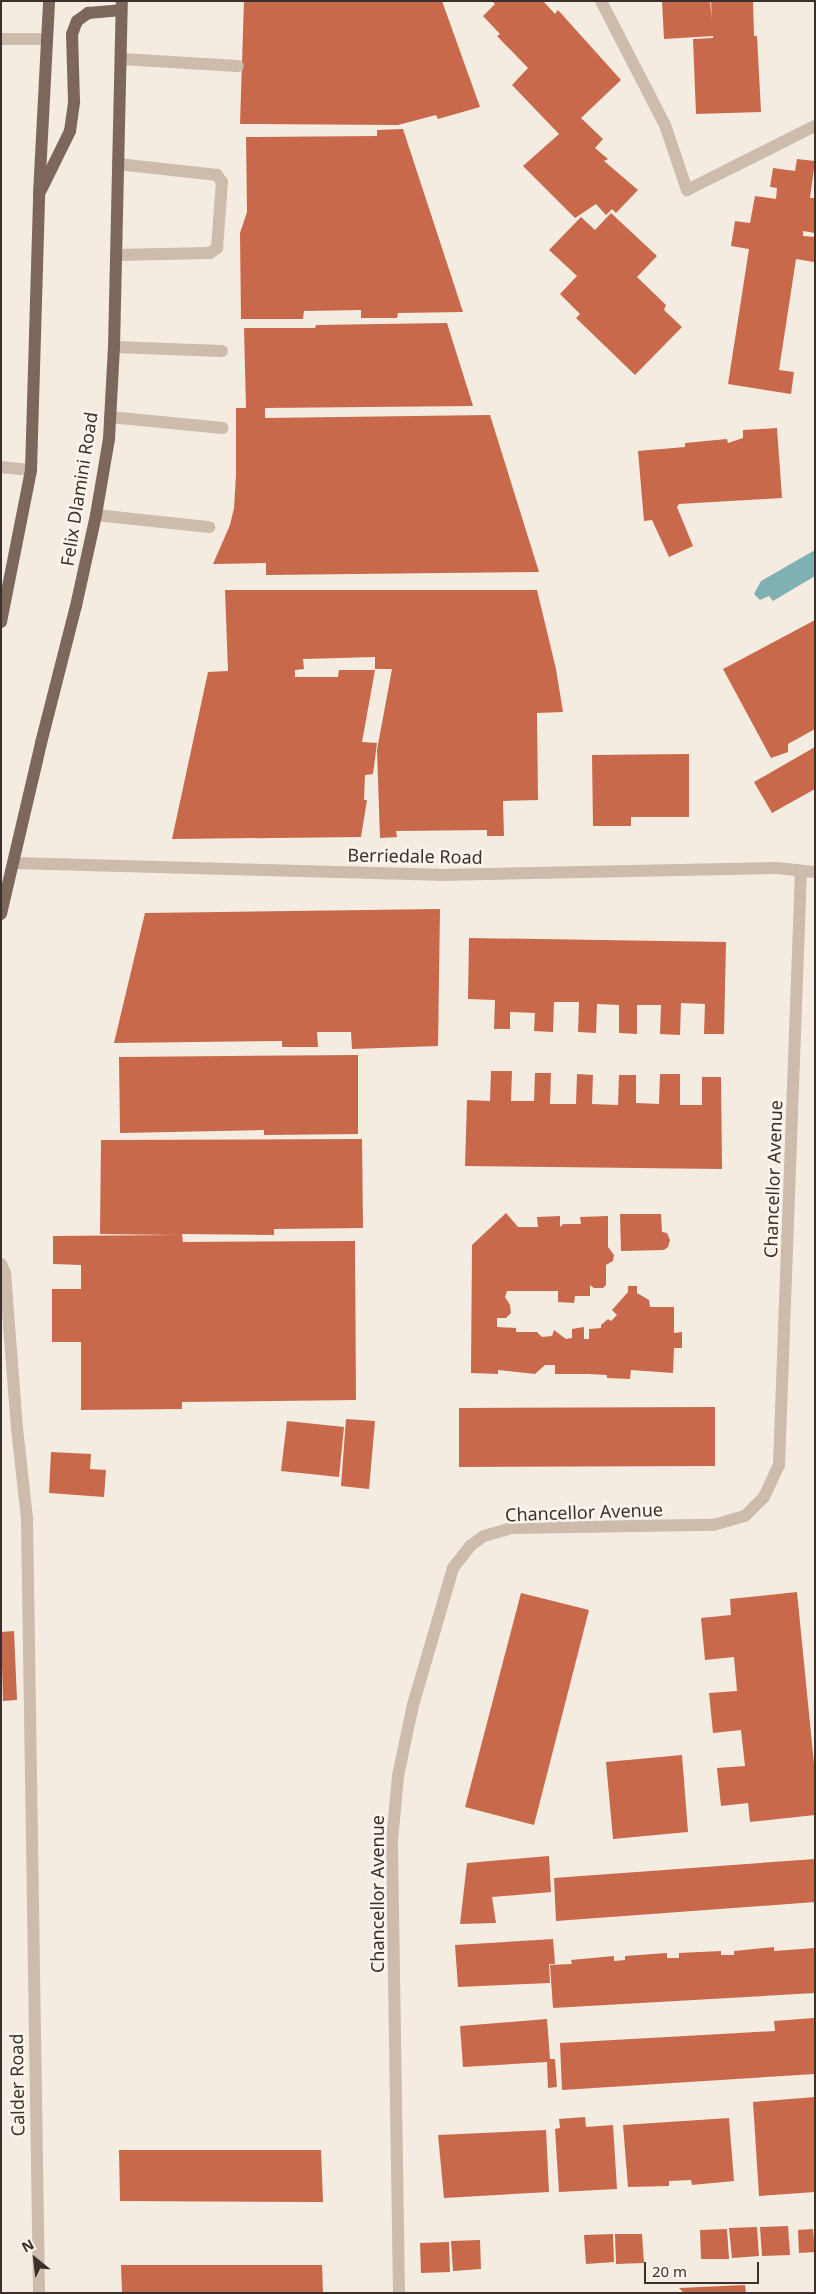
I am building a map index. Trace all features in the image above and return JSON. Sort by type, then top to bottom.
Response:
[{"type":"main road","points":[[1,622],[31,470],[39,194],[49,1]]},
{"type":"main road","points":[[39,194],[70,132],[74,101],[72,34],[77,21],[88,13],[122,5]]},
{"type":"main road","name":"Felix Dlamini Road","points":[[1,914],[41,743],[76,606],[96,515],[110,417],[114,347],[122,5]]},
{"type":"street","points":[[601,1],[665,125],[687,190],[815,126]]},
{"type":"street","points":[[1,39],[47,39]]},
{"type":"street","points":[[121,59],[238,66]]},
{"type":"street","points":[[116,255],[210,253],[217,248],[222,182],[217,175],[118,164]]},
{"type":"street","points":[[114,347],[222,351]]},
{"type":"street","points":[[110,417],[222,428]]},
{"type":"street","points":[[1,467],[31,470]]},
{"type":"street","points":[[96,515],[209,527]]},
{"type":"street","name":"Berriedale Road","points":[[14,863],[440,875],[776,868],[815,872]]},
{"type":"street","name":"Chancellor Avenue","points":[[399,2293],[392,1841],[398,1776],[413,1705],[453,1568],[470,1546],[484,1536],[512,1528],[713,1525],[745,1516],[764,1497],[779,1465],[801,871]]},
{"type":"street","name":"Calder Road","points":[[1,1264],[5,1273],[27,1519],[39,2293]]},
{"type":"street","name":"Calder Road","points":[[1,1348],[13,1368]]},
{"type":"water","points":[[815,550],[815,576],[773,601],[769,596],[760,600],[754,594],[761,581]]},
{"type":"building","points":[[244,1],[442,1],[480,107],[438,119],[436,115],[398,125],[240,124]]},
{"type":"building","points":[[492,1],[543,1],[555,14],[558,10],[621,80],[581,118],[603,139],[595,148],[608,159],[604,161],[638,190],[616,213],[612,209],[606,215],[596,204],[575,218],[523,166],[559,134],[512,85],[528,68],[497,36],[500,34],[483,16],[495,4]]},
{"type":"building","points":[[662,1],[710,1],[712,20],[711,1],[753,1],[754,36],[757,36],[761,112],[696,114],[693,39],[713,38],[713,36],[664,39]]},
{"type":"building","points":[[403,129],[463,312],[398,313],[397,318],[361,318],[361,310],[304,311],[303,319],[241,319],[240,233],[247,212],[246,137],[377,136],[377,130]]},
{"type":"building","points":[[797,159],[815,161],[810,198],[815,198],[815,233],[803,231],[803,236],[815,237],[815,257],[814,262],[796,259],[779,370],[794,372],[791,394],[728,384],[749,249],[731,246],[735,221],[750,223],[755,196],[776,199],[777,188],[770,187],[773,168],[795,171]]},
{"type":"building","points":[[611,213],[657,256],[637,277],[666,305],[664,310],[682,327],[635,375],[576,318],[580,314],[560,294],[577,276],[549,250],[581,217],[595,230]]},
{"type":"building","points":[[447,323],[473,406],[265,408],[265,418],[490,415],[539,572],[266,575],[266,563],[213,564],[230,525],[234,508],[236,408],[246,408],[244,328],[315,328],[316,325]]},
{"type":"building","points":[[777,428],[782,498],[679,504],[677,507],[693,546],[669,557],[652,520],[644,521],[638,451],[685,447],[685,443],[727,439],[728,443],[743,438],[743,430]]},
{"type":"building","points":[[225,590],[537,590],[556,669],[563,712],[537,713],[538,800],[503,801],[504,836],[487,836],[487,830],[396,831],[397,837],[380,838],[377,750],[392,669],[375,669],[375,657],[303,659],[304,669],[295,670],[295,677],[338,677],[339,670],[375,670],[362,742],[377,743],[373,774],[365,775],[364,800],[367,800],[361,837],[172,839],[208,672],[228,671]]},
{"type":"building","points":[[815,620],[815,729],[788,744],[788,752],[771,758],[723,669]]},
{"type":"building","points":[[815,747],[815,789],[772,813],[754,782]]},
{"type":"building","points":[[689,754],[689,817],[631,817],[631,826],[593,826],[592,755]]},
{"type":"building","points":[[440,909],[438,1046],[352,1049],[351,1032],[317,1032],[318,1047],[282,1047],[282,1041],[114,1043],[145,913]]},
{"type":"building","points":[[469,938],[726,942],[724,1034],[704,1034],[705,1004],[681,1003],[680,1035],[660,1034],[661,1005],[637,1005],[637,1034],[619,1033],[619,1005],[597,1004],[596,1033],[578,1032],[579,1002],[554,1002],[553,1032],[534,1031],[535,1013],[510,1012],[510,1029],[494,1029],[495,1000],[468,999]]},
{"type":"building","points":[[358,1055],[358,1134],[264,1135],[264,1130],[120,1133],[119,1057]]},
{"type":"building","points":[[491,1071],[512,1071],[511,1101],[534,1101],[535,1073],[551,1073],[550,1104],[576,1104],[577,1074],[593,1075],[592,1104],[618,1105],[619,1075],[636,1075],[636,1103],[659,1104],[660,1074],[680,1074],[680,1105],[702,1105],[702,1077],[721,1077],[722,1169],[465,1166],[467,1100],[490,1101]]},
{"type":"building","points":[[362,1139],[363,1228],[274,1229],[274,1235],[182,1234],[183,1242],[355,1241],[356,1400],[182,1402],[182,1409],[81,1410],[81,1342],[52,1342],[52,1289],[81,1289],[81,1265],[53,1264],[53,1236],[177,1235],[100,1234],[101,1140]]},
{"type":"building","points":[[506,1213],[518,1227],[538,1227],[537,1217],[560,1216],[560,1227],[563,1224],[581,1224],[580,1217],[608,1216],[608,1247],[614,1255],[613,1261],[606,1265],[606,1285],[603,1288],[594,1288],[590,1285],[590,1296],[575,1296],[574,1303],[558,1302],[558,1291],[507,1291],[505,1297],[510,1305],[511,1313],[506,1318],[497,1318],[497,1327],[516,1328],[516,1332],[537,1332],[542,1337],[552,1336],[554,1330],[566,1339],[572,1338],[572,1329],[584,1327],[584,1339],[589,1339],[589,1329],[601,1328],[601,1325],[608,1319],[611,1321],[617,1315],[612,1310],[628,1292],[628,1286],[637,1286],[637,1293],[649,1300],[650,1307],[674,1307],[674,1333],[682,1332],[682,1348],[674,1348],[673,1373],[631,1370],[630,1379],[607,1378],[607,1375],[555,1374],[555,1365],[545,1365],[535,1374],[498,1370],[498,1374],[471,1373],[472,1245]]},
{"type":"building","points":[[620,1214],[661,1214],[662,1232],[667,1233],[670,1240],[668,1247],[664,1250],[621,1251]]},
{"type":"building","points":[[715,1407],[715,1466],[459,1467],[459,1408]]},
{"type":"building","points":[[346,1419],[375,1421],[369,1489],[341,1486]]},
{"type":"building","points":[[287,1421],[344,1427],[339,1477],[281,1471]]},
{"type":"building","points":[[51,1452],[91,1454],[90,1469],[106,1470],[104,1497],[49,1493]]},
{"type":"building","points":[[797,1592],[815,1774],[815,1815],[750,1822],[748,1803],[721,1806],[717,1768],[745,1766],[741,1730],[713,1733],[709,1693],[737,1691],[734,1657],[705,1660],[701,1618],[731,1615],[730,1599]]},
{"type":"building","points":[[521,1593],[589,1610],[534,1825],[465,1807]]},
{"type":"building","points":[[14,1631],[17,1700],[3,1701],[1,1632]]},
{"type":"building","points":[[682,1755],[688,1832],[613,1839],[606,1762]]},
{"type":"building","points":[[549,1856],[551,1892],[492,1897],[496,1923],[460,1924],[467,1863]]},
{"type":"building","points":[[815,1859],[815,1902],[556,1921],[554,1878]]},
{"type":"building","points":[[553,1939],[555,1964],[549,1964],[550,1983],[458,1987],[455,1945]]},
{"type":"building","points":[[774,1947],[774,1951],[815,1948],[815,1993],[553,2008],[550,1965],[572,1964],[571,1960],[614,1956],[614,1961],[625,1960],[625,1956],[667,1953],[667,1958],[679,1958],[679,1953],[721,1951],[721,1955],[734,1955],[734,1951]]},
{"type":"building","points":[[814,2018],[815,2074],[562,2090],[560,2043],[775,2031],[774,2021]]},
{"type":"building","points":[[547,2019],[550,2059],[555,2059],[557,2087],[548,2088],[547,2062],[463,2067],[460,2026]]},
{"type":"building","points":[[815,2097],[815,2192],[759,2196],[753,2102]]},
{"type":"building","points":[[585,2117],[586,2127],[613,2125],[617,2189],[559,2192],[555,2129],[560,2128],[559,2119]]},
{"type":"building","points":[[729,2118],[734,2181],[692,2185],[691,2180],[669,2181],[669,2186],[628,2187],[623,2125]]},
{"type":"building","points":[[546,2130],[549,2192],[444,2198],[438,2135]]},
{"type":"building","points":[[119,2150],[321,2150],[323,2202],[120,2201]]},
{"type":"building","points":[[788,2226],[790,2255],[762,2256],[760,2227]]},
{"type":"building","points":[[757,2227],[759,2256],[732,2258],[729,2228]]},
{"type":"building","points":[[727,2229],[729,2259],[701,2259],[700,2230]]},
{"type":"building","points":[[813,2229],[815,2252],[799,2253],[798,2230]]},
{"type":"building","points":[[613,2234],[614,2262],[586,2264],[584,2235]]},
{"type":"building","points":[[615,2234],[642,2234],[644,2263],[616,2264]]},
{"type":"building","points":[[480,2240],[481,2269],[453,2271],[451,2241]]},
{"type":"building","points":[[449,2242],[450,2272],[421,2273],[420,2243]]},
{"type":"building","points":[[121,2265],[322,2265],[323,2293],[122,2293]]},
{"type":"building","points":[[745,2285],[746,2293],[684,2293],[679,2288]]}]
